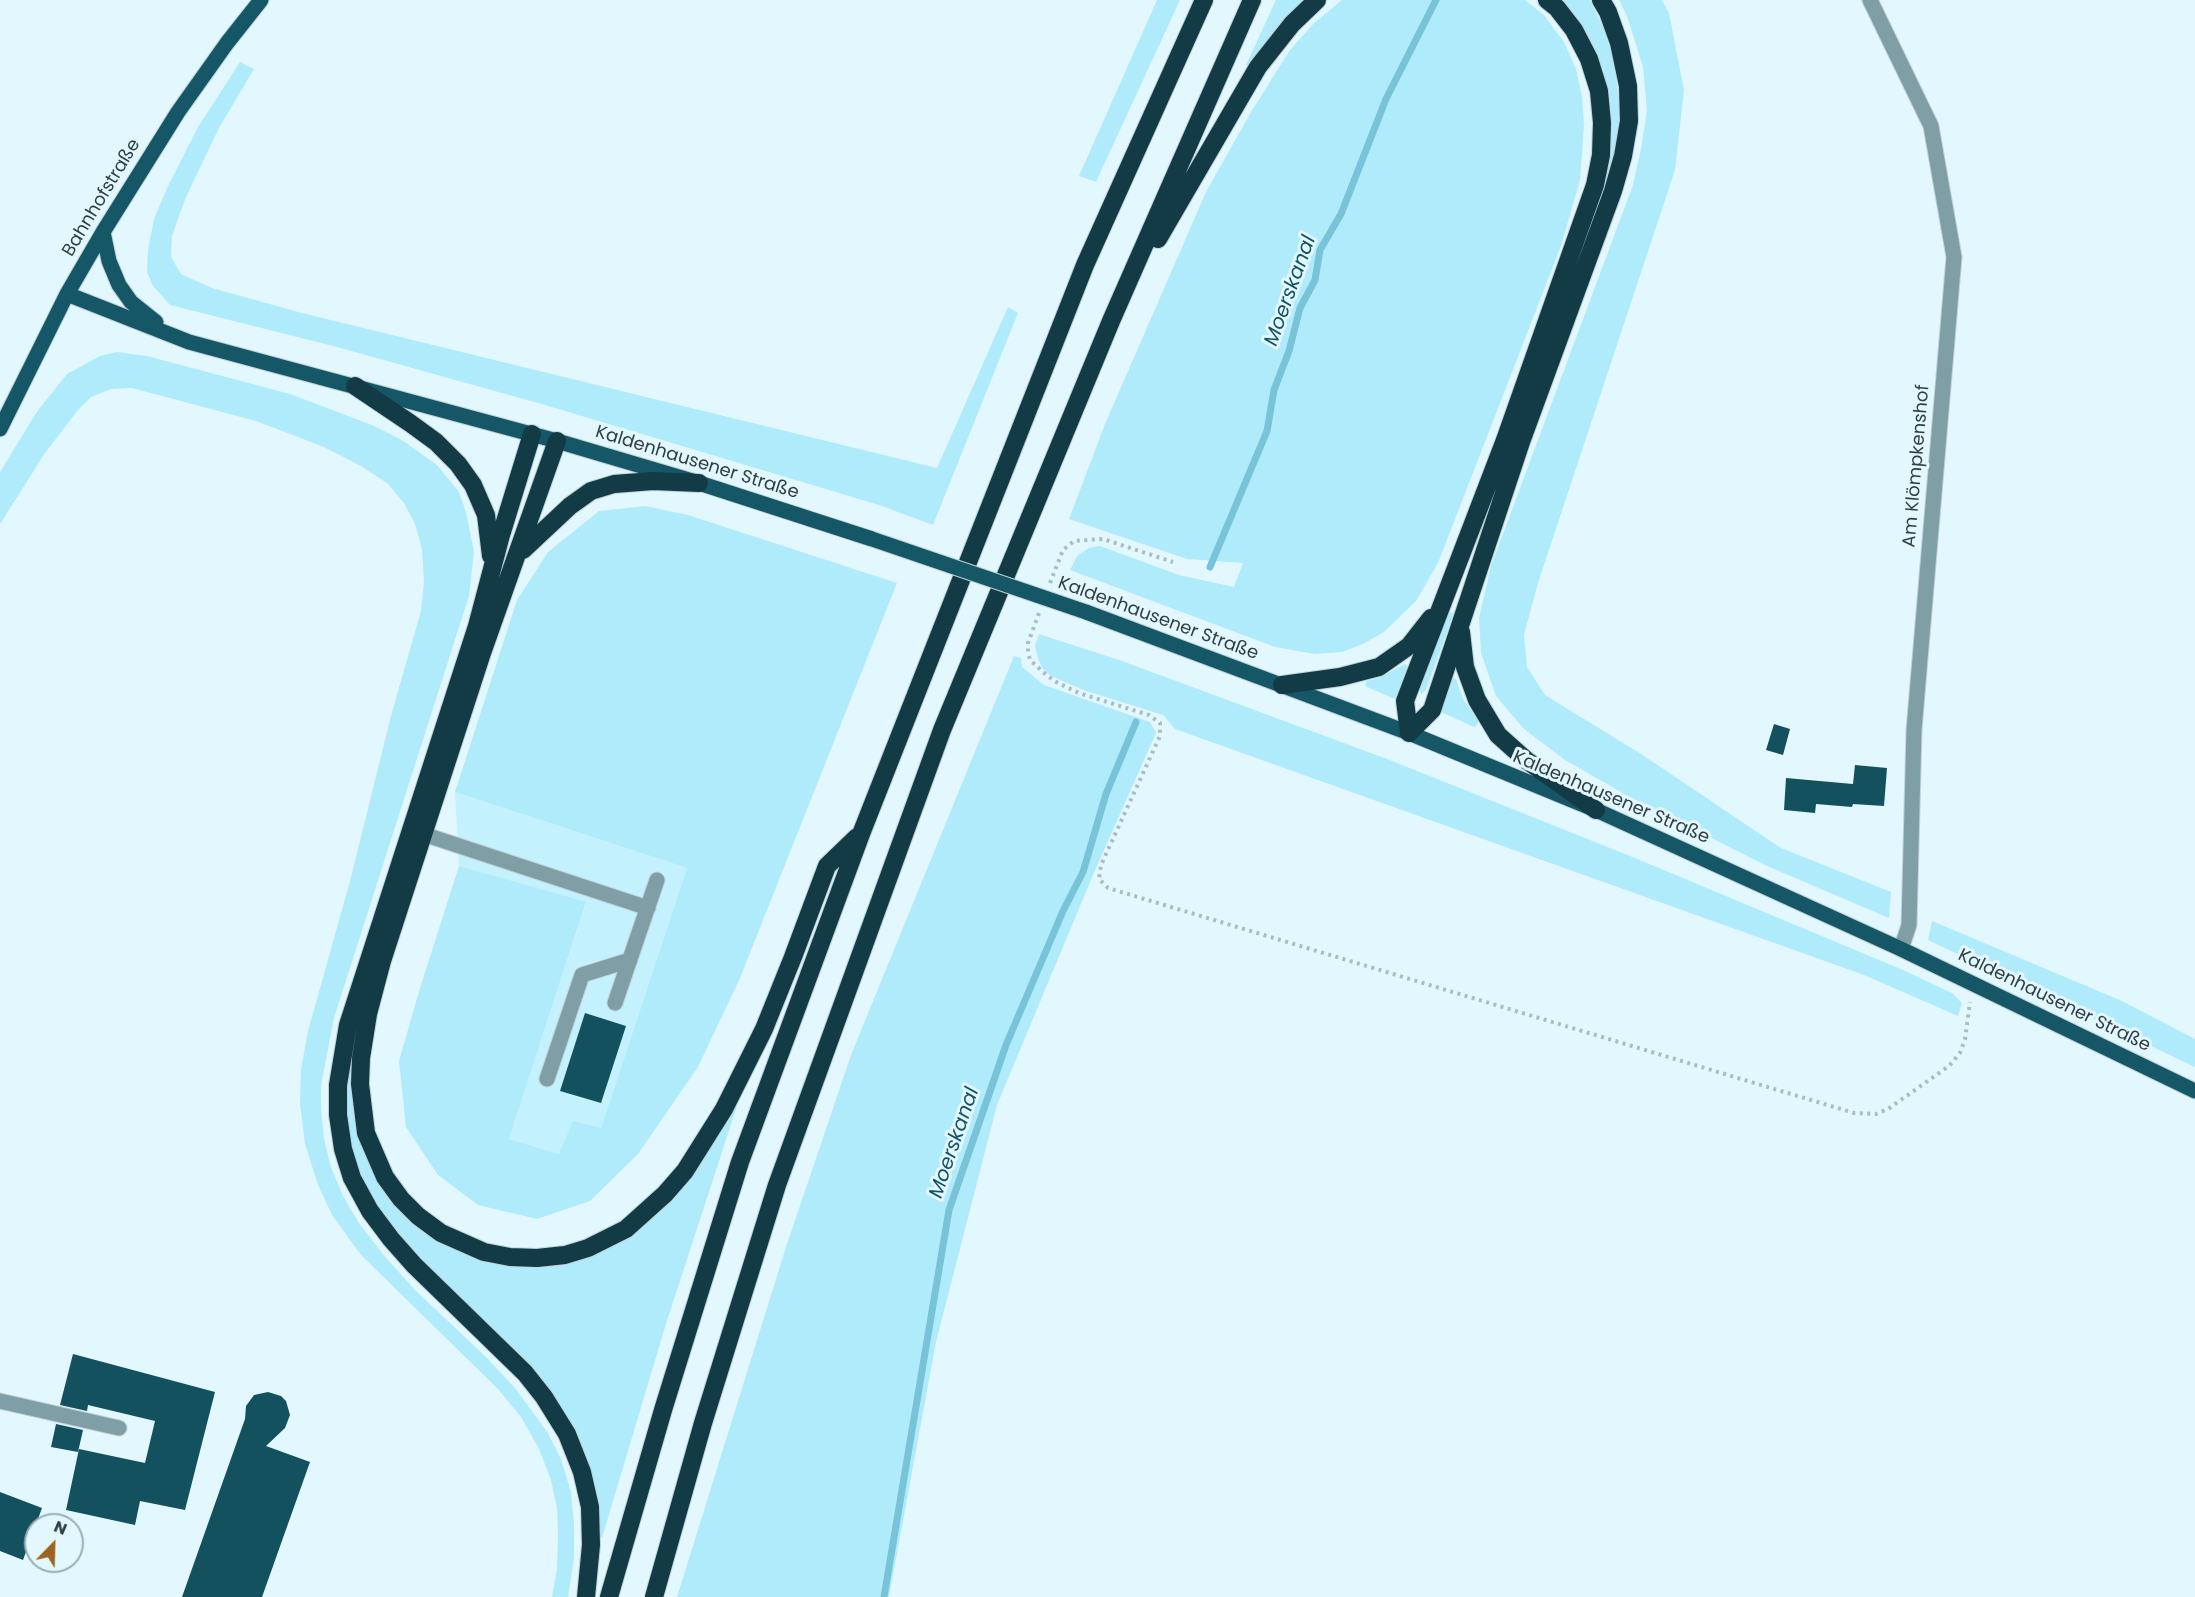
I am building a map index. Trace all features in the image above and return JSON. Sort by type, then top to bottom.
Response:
[{"type":"highway","points":[[609,1597],[663,1410],[741,1162],[861,834],[1085,265],[1204,0]]},
{"type":"highway","points":[[654,1597],[703,1423],[781,1174],[942,730],[1111,321],[1252,0]]},
{"type":"highway","points":[[1111,321],[1258,67],[1292,24],[1317,0]]},
{"type":"highway","points":[[1410,733],[1405,701],[1505,440],[1580,230],[1595,185],[1601,155],[1602,123],[1599,92],[1589,59],[1574,30],[1557,8],[1547,0]]},
{"type":"highway","points":[[1410,733],[1432,710],[1521,442],[1609,202],[1623,156],[1629,121],[1628,86],[1619,43],[1608,12],[1601,0]]},
{"type":"highway","points":[[355,386],[436,442],[458,464],[473,485],[486,515],[491,546],[490,579]]},
{"type":"highway","points":[[532,434],[490,579],[348,1025],[338,1084],[338,1115],[343,1149],[352,1178],[370,1210],[414,1265],[525,1373],[544,1397],[567,1434],[582,1472],[590,1508],[591,1545],[586,1597]]},
{"type":"highway","points":[[557,441],[482,653],[382,961],[368,1014],[361,1058],[360,1084],[366,1133],[386,1177],[401,1199],[433,1227],[461,1243],[484,1252],[510,1257],[537,1258],[565,1255],[588,1248],[626,1229],[665,1194],[685,1171],[724,1109],[764,1029],[827,866],[861,834]]},
{"type":"highway","points":[[517,556],[544,528],[591,491],[615,484],[699,483]]},
{"type":"highway","points":[[1282,685],[1379,667],[1409,646],[1445,597]]},
{"type":"highway","points":[[1460,628],[1465,667],[1477,700],[1498,735],[1526,760],[1596,810]]},
{"type":"main road","name":"Bahnhofstraße","points":[[0,429],[67,294],[103,232],[178,112],[261,0]]},
{"type":"main road","points":[[103,232],[115,277],[131,302],[148,317],[189,342]]},
{"type":"main road","name":"Kaldenhausener Straße","points":[[67,294],[189,342],[532,434],[699,483],[1086,612],[1282,685],[1410,733],[1596,810],[1976,984],[2195,1091]]},
{"type":"street","name":"Am Klömpkenshof","points":[[1870,0],[1931,126],[1954,257],[1914,730],[1910,925],[1901,949]]},
{"type":"street","points":[[423,834],[648,908]]},
{"type":"street","points":[[615,1003],[657,880]]},
{"type":"street","points":[[547,1079],[582,975],[630,960]]},
{"type":"street","points":[[0,1401],[119,1428]]},
{"type":"path","points":[[1046,594],[1063,550],[1074,541],[1102,539],[1173,562]]},
{"type":"path","points":[[1042,604],[1028,643],[1028,652],[1035,665],[1054,681],[1079,693],[1149,715],[1160,723],[1160,736],[1101,865],[1099,879],[1108,888],[1854,1113],[1876,1114],[1888,1109],[1949,1066],[1960,1053],[1965,1039],[1968,1007],[1976,984]]},
{"type":"shaded area","points":[[1157,0],[1180,0],[1096,182],[1079,176]]},
{"type":"shaded area","points":[[1276,0],[1305,0],[1272,33],[1248,67],[1246,65]]},
{"type":"shaded area","points":[[1342,0],[1525,0],[1544,15],[1564,42],[1576,69],[1582,97],[1584,126],[1580,180],[1561,246],[1438,563],[1416,601],[1384,632],[1363,644],[1342,652],[1315,654],[1275,647],[1070,570],[1077,556],[1089,548],[1100,546],[1179,575],[1234,587],[1243,563],[1187,559],[1069,519],[1105,424],[1206,192],[1251,112],[1290,50],[1314,23]]},
{"type":"shaded area","points":[[1560,0],[1590,0],[1603,27],[1614,61],[1620,106],[1618,143],[1606,190],[1611,108],[1603,69],[1588,36]]},
{"type":"shaded area","points":[[1619,0],[1662,0],[1669,13],[1684,90],[1675,170],[1538,583],[1524,635],[1527,667],[1545,695],[1641,754],[1781,848],[1891,892],[1889,918],[1767,866],[1628,796],[1565,760],[1524,729],[1496,696],[1481,653],[1479,618],[1491,566],[1633,185],[1641,149],[1647,111],[1643,67],[1627,16]]},
{"type":"shaded area","points":[[240,62],[254,69],[219,128],[186,197],[172,236],[171,257],[181,274],[212,288],[302,313],[937,468],[1008,307],[1018,313],[933,525],[879,505],[545,405],[337,347],[170,305],[153,286],[147,272],[148,250],[154,219],[198,127]]},
{"type":"shaded area","points":[[117,352],[147,356],[290,394],[372,425],[402,440],[437,465],[459,492],[466,512],[474,552],[469,596],[334,1018],[321,1085],[321,1110],[324,1139],[331,1167],[343,1196],[359,1223],[414,1289],[487,1358],[515,1388],[548,1433],[561,1459],[571,1492],[574,1558],[568,1597],[552,1597],[557,1569],[557,1508],[551,1480],[539,1449],[521,1417],[498,1389],[361,1255],[332,1215],[318,1185],[305,1144],[300,1104],[301,1069],[308,1031],[421,611],[424,582],[422,549],[415,524],[404,503],[387,483],[361,466],[324,447],[256,421],[132,388],[111,389],[91,397],[78,410],[45,453],[0,524],[0,472],[36,413],[67,374],[100,356]]},
{"type":"shaded area","points":[[645,506],[688,515],[897,583],[740,978],[698,1067],[638,1154],[590,1201],[537,1219],[478,1205],[438,1175],[406,1127],[399,1061],[459,866],[586,902],[509,1139],[559,1154],[573,1121],[601,1128],[687,868],[455,792],[517,600],[548,552],[599,511]]},
{"type":"shaded area","points":[[1452,612],[1453,615],[1426,690],[1421,694],[1419,687],[1448,614]]},
{"type":"shaded area","points":[[1039,634],[1122,661],[1387,759],[1635,858],[1903,970],[1952,993],[1962,1003],[1958,1016],[1864,975],[1175,729],[1163,715],[1086,691],[1051,676],[1042,668],[1038,658],[1035,645]]},
{"type":"shaded area","points":[[1014,656],[1021,658],[1022,667],[1044,685],[1150,722],[1156,733],[1093,875],[997,1105],[936,1342],[889,1597],[677,1597],[786,1247],[851,1055]]},
{"type":"shaded area","points":[[1405,664],[1409,668],[1395,698],[1365,686],[1367,681],[1381,677]]},
{"type":"shaded area","points":[[1453,678],[1456,679],[1463,699],[1479,721],[1474,727],[1441,712]]},
{"type":"shaded area","points":[[455,792],[687,868],[601,1128],[559,1154],[509,1139],[586,903],[459,866]]},
{"type":"shaded area","points":[[1932,921],[2122,1001],[2195,1039],[2195,1067],[1928,940]]},
{"type":"shaded area","points":[[353,1034],[357,1035],[386,1193],[510,1264],[641,1226],[676,1193],[733,1105],[737,1106],[665,1327],[602,1538],[598,1537],[579,1442],[386,1221],[364,1183],[350,1144],[345,1103]]},
{"type":"building","points":[[1774,724],[1790,729],[1783,755],[1766,750]]},
{"type":"building","points":[[1855,765],[1887,768],[1884,806],[1853,804],[1852,807],[1816,804],[1815,813],[1784,810],[1786,778],[1853,784]]},
{"type":"building","points":[[585,1013],[626,1026],[601,1103],[560,1091]]},
{"type":"building","points":[[73,1354],[215,1392],[185,1510],[140,1501],[135,1525],[66,1510],[79,1449],[145,1463],[155,1421],[88,1405],[87,1411],[60,1405]]},
{"type":"building","points":[[268,1392],[281,1396],[286,1401],[290,1415],[285,1428],[266,1446],[310,1462],[262,1597],[182,1597],[245,1419],[246,1406],[254,1395]]},
{"type":"building","points":[[56,1424],[83,1430],[78,1452],[51,1447]]},
{"type":"building","points":[[0,1492],[42,1508],[40,1513],[24,1513],[23,1560],[0,1551]]},
{"type":"waterway","name":"Moerskanal","points":[[1210,567],[1267,431],[1274,390],[1289,351],[1300,308],[1315,280],[1320,250],[1341,214],[1386,99],[1436,0]]},
{"type":"waterway","name":"Moerskanal","points":[[884,1597],[949,1210],[1006,1045],[1063,911],[1083,872],[1106,794],[1136,722]]}]
